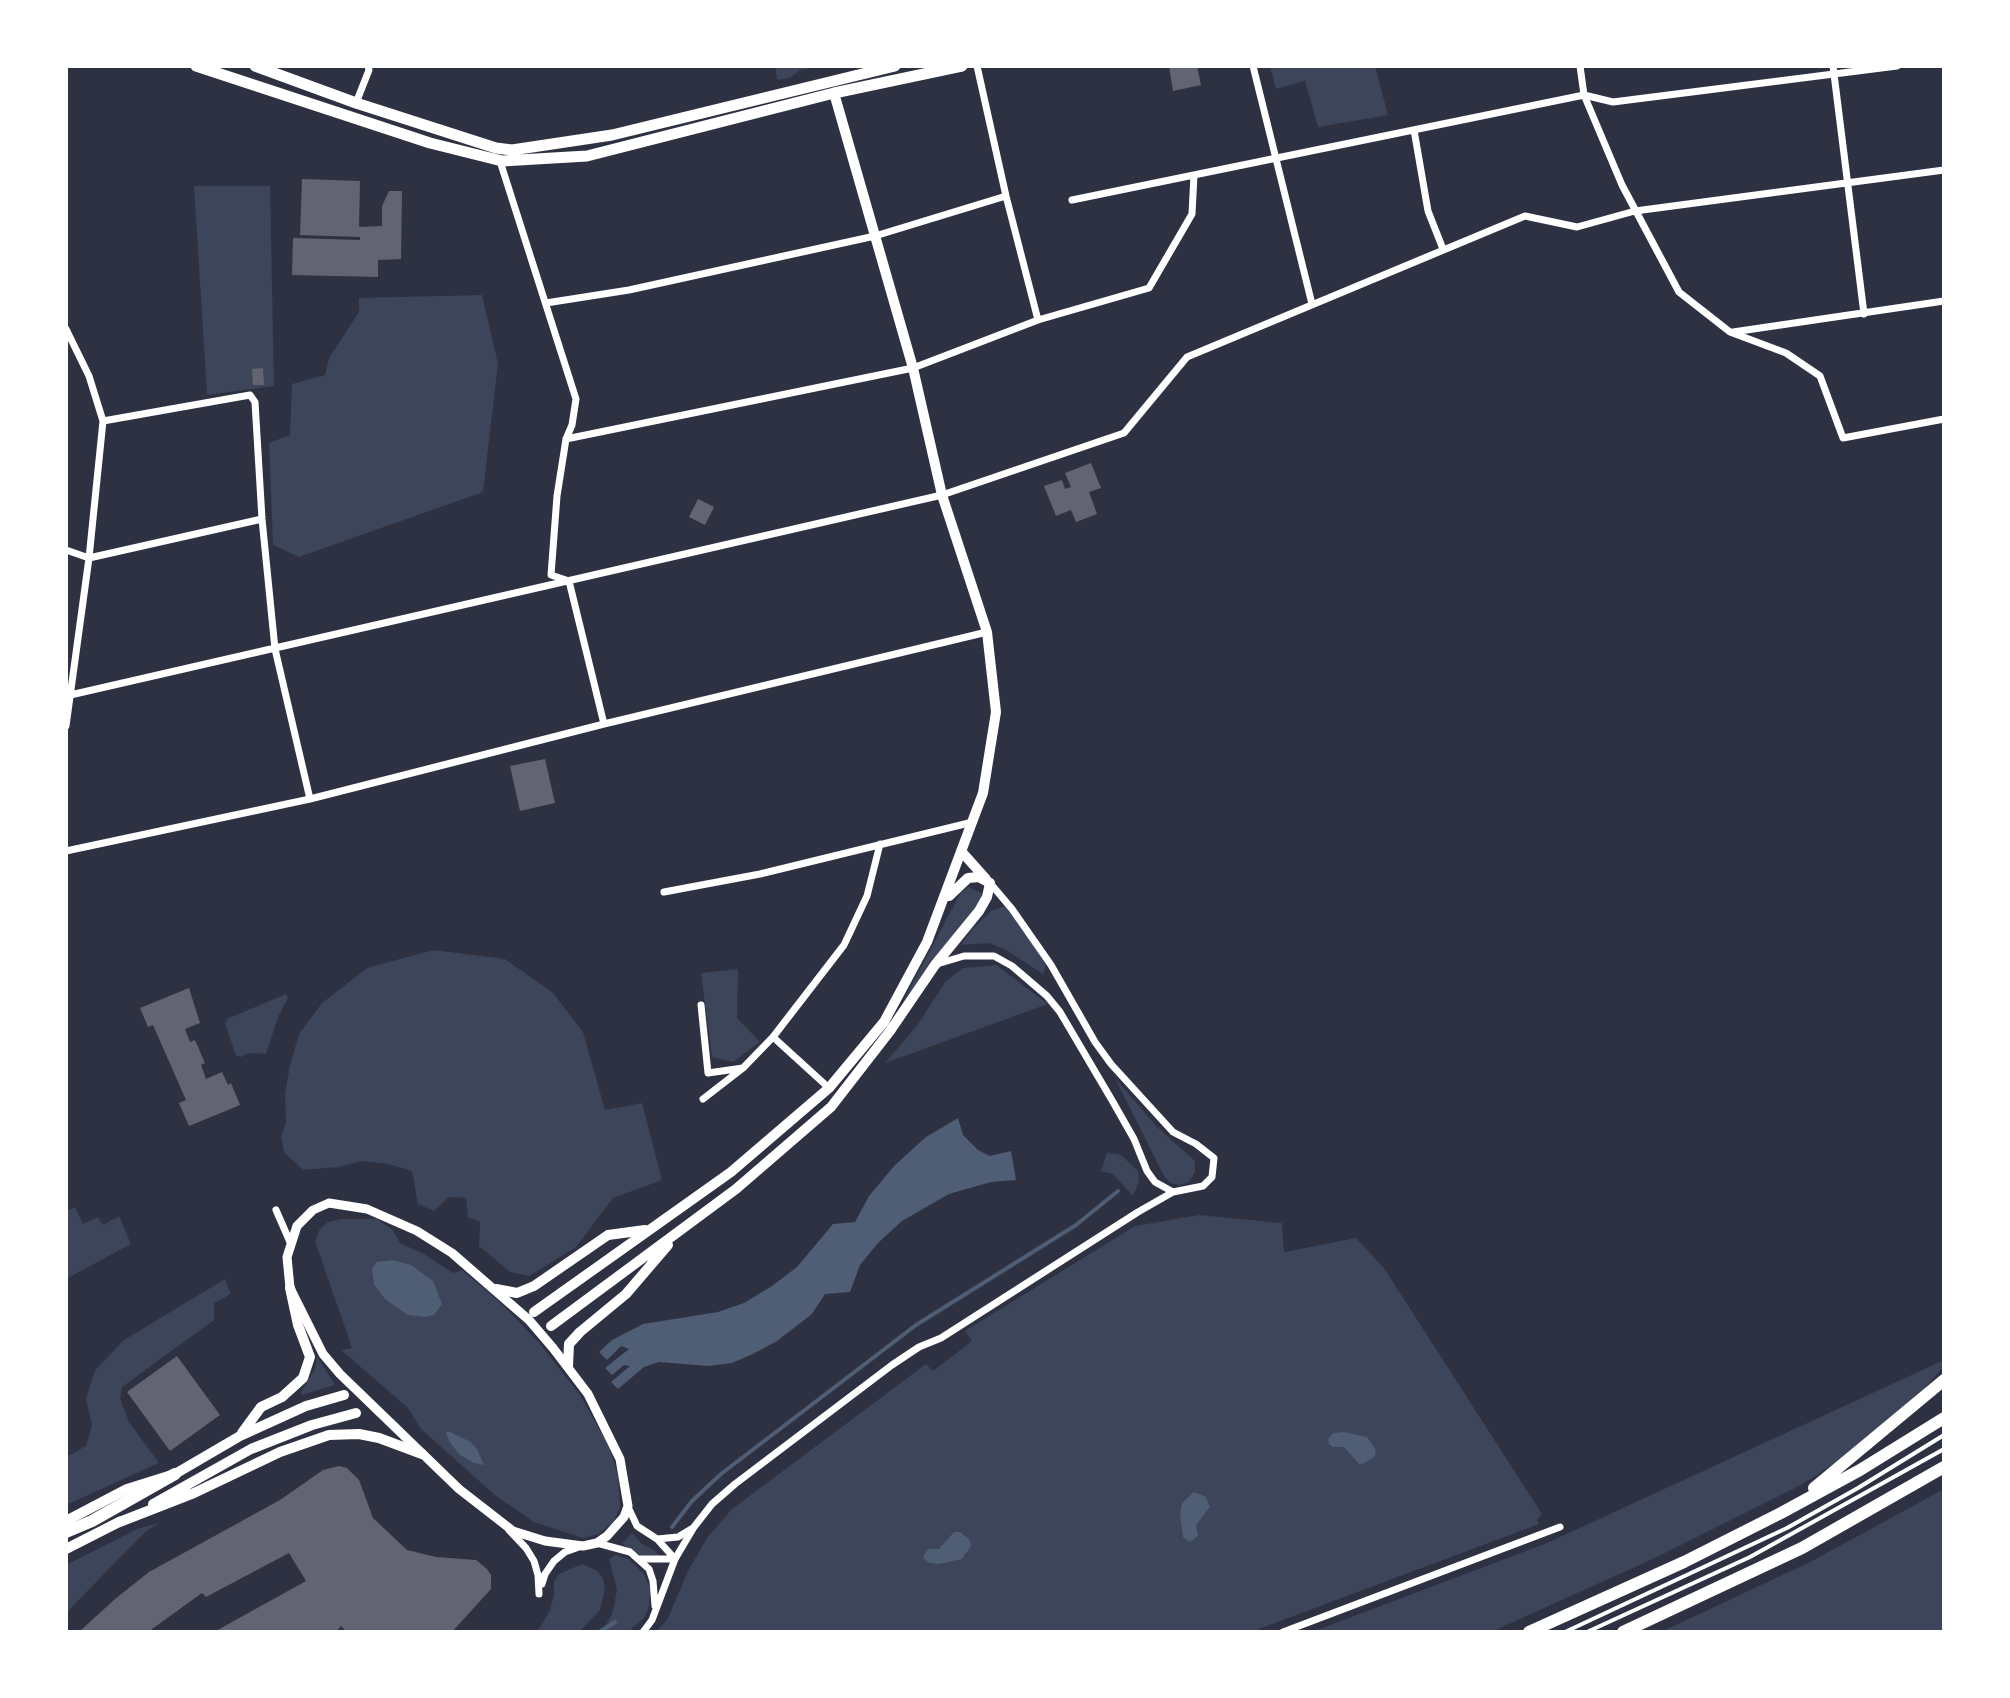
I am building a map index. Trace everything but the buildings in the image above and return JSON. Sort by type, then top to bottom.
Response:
[{"type":"highway","points":[[1781,1513],[1872,1442],[1944,1380]]},
{"type":"highway","points":[[1529,1632],[1684,1562],[1781,1513],[1860,1470],[1944,1418]]},
{"type":"highway","points":[[1623,1632],[1802,1548],[1944,1467]]},
{"type":"highway","points":[[66,1532],[92,1521],[175,1474]]},
{"type":"main road","points":[[196,66],[430,143],[498,154],[587,156],[834,93],[962,66]]},
{"type":"main road","points":[[255,66],[498,154],[612,135],[895,66]]},
{"type":"main road","points":[[534,1312],[731,1172],[829,1088],[884,1022],[927,942],[983,793],[996,712],[987,632],[942,495],[913,368],[834,93]]},
{"type":"main road","points":[[961,851],[990,883]]},
{"type":"main road","points":[[944,903],[968,878],[979,877],[990,883]]},
{"type":"main road","points":[[551,1326],[736,1189],[831,1107],[890,1031],[935,965],[979,911],[990,883]]},
{"type":"main road","points":[[496,1289],[517,1293],[534,1286],[608,1235],[647,1230]]},
{"type":"main road","points":[[568,1366],[569,1344],[626,1294],[679,1232]]},
{"type":"main road","points":[[240,1436],[261,1407],[282,1397],[303,1378],[310,1357],[298,1325],[290,1288]]},
{"type":"main road","points":[[66,1521],[127,1489],[175,1474],[240,1436],[306,1406],[344,1395]]},
{"type":"main road","points":[[66,1549],[251,1449],[312,1425],[356,1413]]},
{"type":"main road","points":[[117,1523],[194,1493],[280,1452],[329,1435],[359,1434],[422,1454]]},
{"type":"street","points":[[356,103],[368,66]]},
{"type":"street","points":[[977,66],[1038,320]]},
{"type":"street","points":[[1253,66],[1312,304]]},
{"type":"street","points":[[1580,66],[1584,95],[1635,211],[1679,292],[1730,332],[1786,353],[1820,376],[1843,438],[1944,419]]},
{"type":"street","points":[[1072,200],[1584,95],[1613,102],[1834,70],[1897,66]]},
{"type":"street","points":[[1834,70],[1864,314]]},
{"type":"street","points":[[1414,130],[1428,211],[1443,249]]},
{"type":"street","points":[[498,154],[576,399],[557,496],[551,575],[569,581]]},
{"type":"street","points":[[68,696],[942,495],[1124,433],[1187,357],[1525,216],[1577,227],[1635,211],[1944,170]]},
{"type":"street","points":[[566,439],[913,368],[1038,320],[1149,288],[1192,214],[1194,175]]},
{"type":"street","points":[[546,303],[629,290],[875,236],[1006,196]]},
{"type":"street","points":[[1730,332],[1944,301]]},
{"type":"street","points":[[66,329],[89,376],[103,421],[89,558],[66,726]]},
{"type":"street","points":[[103,421],[250,395],[255,402],[262,519],[275,649],[310,799]]},
{"type":"street","points":[[66,550],[89,558],[262,519]]},
{"type":"street","points":[[569,581],[604,724]]},
{"type":"street","points":[[66,851],[310,799],[604,724],[987,632]]},
{"type":"street","points":[[664,892],[760,874],[973,822]]},
{"type":"street","points":[[703,1099],[743,1068],[773,1037],[844,945],[867,896],[880,844]]},
{"type":"street","points":[[643,1632],[652,1620],[675,1559],[694,1527],[712,1504],[735,1484],[919,1347],[941,1338],[1138,1212],[1173,1192],[1203,1186],[1212,1177],[1214,1158],[1173,1132],[1111,1064],[1051,965],[990,883]]},
{"type":"street","points":[[935,965],[964,956],[994,956],[1012,966],[1047,996],[1060,1012],[1113,1102],[1134,1139],[1147,1171],[1155,1182],[1173,1192]]},
{"type":"street","points":[[701,1005],[708,1073],[743,1068]]},
{"type":"street","points":[[773,1037],[829,1088]]},
{"type":"street","points":[[652,1620],[655,1606],[649,1569],[620,1547],[597,1543],[565,1552],[545,1574],[539,1594],[538,1575],[526,1548],[422,1454],[340,1374],[323,1354],[290,1288],[287,1257],[297,1226],[321,1205],[352,1205],[417,1231],[452,1253],[496,1289],[529,1320],[588,1394],[612,1439],[625,1477],[628,1506],[637,1526],[657,1539],[675,1559]]},
{"type":"street","points":[[276,1210],[290,1242]]},
{"type":"street","points":[[597,1543],[617,1527],[628,1506]]},
{"type":"street","points":[[499,1521],[525,1536],[583,1546]]},
{"type":"street","points":[[657,1539],[678,1537],[694,1527]]},
{"type":"street","points":[[1283,1632],[1560,1527]]},
{"type":"street","points":[[637,1558],[658,1561],[675,1559]]},
{"type":"lane","points":[[1565,1632],[1787,1528],[1944,1435]]},
{"type":"lane","points":[[1587,1632],[1763,1550],[1944,1449]]},
{"type":"shaded area","points":[[775,66],[808,66],[808,69],[800,70],[790,78],[777,80]]},
{"type":"shaded area","points":[[1270,66],[1375,66],[1388,115],[1318,127],[1305,81],[1276,89]]},
{"type":"shaded area","points":[[194,186],[270,186],[274,386],[207,395]]},
{"type":"shaded area","points":[[482,295],[498,364],[483,492],[299,557],[273,545],[269,443],[290,435],[292,384],[325,375],[329,358],[359,312],[359,298]]},
{"type":"shaded area","points":[[969,887],[983,894],[977,905],[903,1001],[961,892]]},
{"type":"shaded area","points":[[1005,906],[1011,909],[1046,965],[1043,974],[989,943],[961,945],[971,930],[991,911]]},
{"type":"shaded area","points":[[433,950],[505,959],[553,993],[583,1032],[605,1110],[642,1103],[662,1180],[613,1198],[576,1247],[529,1276],[510,1272],[479,1246],[480,1222],[468,1217],[466,1198],[449,1197],[434,1211],[418,1204],[412,1171],[362,1161],[303,1170],[284,1152],[281,1137],[286,1122],[285,1094],[299,1034],[322,1003],[367,968]]},
{"type":"shaded area","points":[[996,965],[1048,1004],[885,1063],[916,1027],[946,981],[963,968]]},
{"type":"shaded area","points":[[738,969],[737,1018],[760,1042],[733,1062],[712,1057],[701,973]]},
{"type":"shaded area","points":[[286,994],[288,998],[266,1054],[236,1055],[225,1024],[227,1019]]},
{"type":"shaded area","points":[[1115,1078],[1157,1127],[1195,1161],[1195,1172],[1189,1182],[1180,1185],[1170,1183],[1163,1174]]},
{"type":"shaded area","points":[[958,1118],[963,1135],[978,1150],[990,1156],[1011,1151],[1016,1180],[991,1182],[949,1194],[902,1221],[860,1265],[850,1292],[825,1294],[812,1314],[777,1341],[753,1354],[732,1363],[708,1366],[659,1362],[644,1367],[618,1389],[611,1382],[630,1366],[624,1365],[612,1375],[605,1368],[629,1349],[621,1346],[607,1360],[599,1352],[612,1340],[643,1324],[718,1312],[744,1303],[772,1286],[797,1267],[833,1224],[855,1222],[869,1196],[895,1165],[926,1137]]},
{"type":"shaded area","points":[[1107,1153],[1121,1155],[1138,1171],[1139,1181],[1133,1196],[1113,1174],[1101,1171]]},
{"type":"shaded area","points":[[75,1207],[83,1224],[98,1217],[103,1225],[119,1216],[131,1244],[66,1279],[66,1211]]},
{"type":"shaded area","points":[[1199,1215],[1282,1223],[1284,1252],[1356,1238],[1384,1268],[1542,1514],[1537,1520],[1539,1524],[1251,1632],[656,1632],[667,1620],[687,1573],[707,1538],[732,1509],[926,1364],[933,1371],[972,1341],[965,1331],[1135,1226]]},
{"type":"shaded area","points":[[377,1219],[393,1230],[400,1243],[453,1273],[462,1270],[504,1306],[540,1344],[580,1395],[609,1446],[618,1476],[620,1507],[614,1521],[599,1534],[583,1538],[534,1522],[496,1496],[421,1429],[408,1408],[341,1350],[352,1348],[315,1241],[320,1229],[328,1222]]},
{"type":"shaded area","points":[[393,1260],[411,1265],[433,1281],[442,1304],[434,1315],[408,1315],[386,1300],[374,1285],[372,1269],[376,1262]]},
{"type":"shaded area","points":[[225,1279],[231,1294],[214,1303],[214,1320],[122,1387],[120,1399],[129,1422],[159,1463],[66,1505],[66,1457],[86,1446],[92,1425],[86,1399],[95,1370],[124,1340]]},
{"type":"shaded area","points":[[317,1356],[335,1385],[302,1395],[315,1369]]},
{"type":"shaded area","points":[[1944,1360],[1944,1366],[1925,1388],[1849,1454],[1801,1485],[1655,1558],[1491,1632],[1312,1632],[1547,1543]]},
{"type":"shaded area","points":[[448,1431],[471,1442],[484,1465],[460,1455],[449,1441]]},
{"type":"shaded area","points":[[1333,1433],[1367,1437],[1376,1450],[1375,1456],[1359,1464],[1344,1447],[1329,1444],[1328,1439]]},
{"type":"shaded area","points":[[1944,1489],[1944,1632],[1661,1632],[1810,1562]]},
{"type":"shaded area","points":[[1194,1492],[1206,1497],[1210,1507],[1196,1525],[1198,1536],[1190,1542],[1183,1537],[1180,1514],[1182,1503]]},
{"type":"shaded area","points":[[159,1523],[145,1532],[66,1613],[66,1565],[137,1529]]},
{"type":"shaded area","points":[[954,1532],[960,1532],[970,1540],[971,1546],[962,1559],[939,1564],[929,1563],[923,1557],[928,1549],[939,1549]]},
{"type":"shaded area","points":[[632,1533],[660,1557],[642,1556],[622,1544]]},
{"type":"shaded area","points":[[615,1555],[629,1559],[644,1574],[650,1588],[649,1606],[644,1618],[628,1632],[594,1632],[606,1625],[613,1612],[617,1589],[609,1559]]},
{"type":"shaded area","points":[[582,1564],[596,1570],[603,1578],[605,1589],[600,1610],[579,1632],[537,1632],[549,1612],[554,1582],[559,1574]]},
{"type":"waterway","points":[[672,1527],[692,1501],[721,1474],[916,1325],[1076,1225],[1118,1191]]},
{"type":"waterway","points":[[600,1632],[615,1622]]}]
